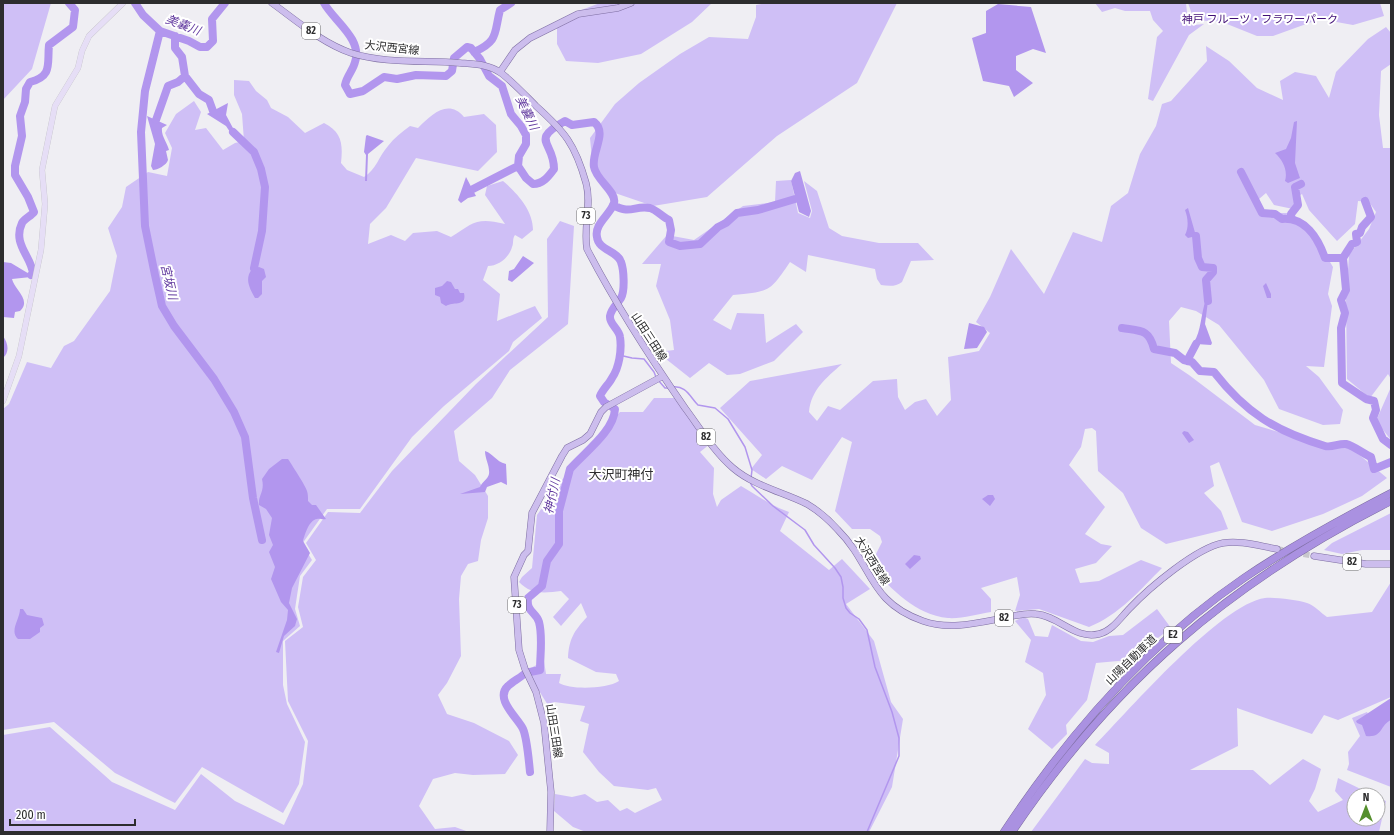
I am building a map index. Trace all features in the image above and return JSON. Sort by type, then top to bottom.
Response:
[{"type":"highway","name":"山陽自動車道","points":[[1004,832],[1042,776],[1078,731],[1130,674],[1178,630],[1212,602],[1281,554],[1391,493]]},
{"type":"highway","name":"山陽自動車道","points":[[1012,832],[1047,781],[1084,735],[1136,679],[1189,631],[1241,590],[1290,557],[1391,501]]},
{"type":"main road","name":"大沢西宮線","points":[[272,3],[320,37],[352,53],[388,59],[481,65],[500,72]]},
{"type":"main road","points":[[500,72],[515,50],[530,38],[574,16],[618,8],[631,3]]},
{"type":"main road","name":"山田三田線","points":[[500,72],[553,121],[575,150],[586,184],[588,204],[585,240],[587,249],[659,379],[610,405],[600,412],[590,434],[583,440],[567,448],[532,513],[528,551],[521,560],[514,577],[519,650],[525,669],[536,692],[544,724],[551,792],[550,832]]},
{"type":"main road","name":"大沢西宮線","points":[[659,379],[671,387],[718,453],[733,468],[750,479],[804,503],[822,515],[848,542],[876,588],[885,599],[914,618],[941,625],[955,626],[1036,614],[1051,618],[1081,634],[1098,634],[1110,628],[1145,594],[1192,557],[1208,548],[1236,542],[1277,549]]},
{"type":"main road","name":"82","points":[[1314,556],[1366,564],[1391,564]]},
{"type":"street","points":[[3,401],[19,356],[41,250],[45,204],[42,170],[55,106],[78,68],[82,51],[89,36],[123,3]]},
{"type":"green space","points":[[3,3],[51,3],[32,69],[3,100]]},
{"type":"green space","points":[[600,3],[712,3],[692,22],[641,54],[598,63],[566,61],[557,44],[557,27],[576,12]]},
{"type":"green space","points":[[767,3],[897,3],[857,83],[777,136],[707,197],[653,206],[612,192],[593,170],[590,138],[615,104],[639,83],[680,54],[709,37],[748,39],[756,17],[756,5]]},
{"type":"green space","points":[[1095,3],[1186,3],[1188,22],[1194,25],[1204,24],[1189,35],[1153,101],[1148,99],[1157,37],[1163,31],[1153,20],[1150,11],[1125,11],[1115,8],[1102,12]]},
{"type":"green space","name":"神戸 フルーツ・フラワーパーク","points":[[1188,3],[1380,3],[1384,16],[1353,25],[1320,19],[1273,36],[1257,36],[1222,22],[1194,20]]},
{"type":"green space","points":[[1386,27],[1391,33],[1391,64],[1381,71],[1379,115],[1383,148],[1391,148],[1391,379],[1388,374],[1370,398],[1347,379],[1346,298],[1349,255],[1369,229],[1376,212],[1369,202],[1358,201],[1355,224],[1337,241],[1309,210],[1302,194],[1297,197],[1293,209],[1274,205],[1266,193],[1259,199],[1265,213],[1293,213],[1318,242],[1333,267],[1328,294],[1332,306],[1324,367],[1306,366],[1319,377],[1343,410],[1340,424],[1323,425],[1279,409],[1264,380],[1219,325],[1196,311],[1181,307],[1169,321],[1171,363],[1255,425],[1320,444],[1344,442],[1387,478],[1362,496],[1323,514],[1272,531],[1242,522],[1219,462],[1210,466],[1214,486],[1204,493],[1221,511],[1228,529],[1166,544],[1141,528],[1123,493],[1098,471],[1096,431],[1092,428],[1085,429],[1081,447],[1069,465],[1105,507],[1085,534],[1101,544],[1112,546],[1096,563],[1075,569],[1080,583],[1099,581],[1141,560],[1162,568],[1119,609],[1100,622],[1089,627],[1039,609],[1015,611],[1020,595],[1017,577],[981,588],[991,599],[991,612],[964,617],[948,618],[925,612],[905,600],[870,566],[882,542],[880,536],[870,529],[852,529],[835,511],[852,442],[842,437],[812,480],[782,466],[766,479],[751,469],[762,455],[720,408],[750,381],[842,364],[820,385],[813,397],[809,412],[817,421],[828,406],[840,410],[873,381],[897,379],[898,397],[905,410],[915,402],[926,399],[937,416],[951,400],[948,357],[979,351],[990,333],[976,322],[990,297],[1011,249],[1044,294],[1073,232],[1102,242],[1111,206],[1128,193],[1140,154],[1156,126],[1162,104],[1171,101],[1207,61],[1206,46],[1229,61],[1257,88],[1283,100],[1280,81],[1295,72],[1316,76],[1329,98],[1336,72],[1368,39]]},
{"type":"green space","points":[[234,80],[249,81],[256,91],[267,100],[271,108],[288,117],[305,133],[324,123],[335,130],[341,144],[341,163],[347,170],[364,177],[372,171],[390,143],[398,135],[410,126],[418,128],[428,118],[440,110],[452,109],[458,111],[464,117],[484,114],[496,125],[497,152],[478,171],[416,158],[386,208],[370,224],[368,244],[391,235],[405,241],[413,233],[437,231],[451,237],[471,224],[482,221],[505,224],[485,195],[487,186],[503,181],[523,202],[530,216],[533,230],[522,239],[515,235],[511,251],[503,261],[496,265],[488,266],[483,280],[500,294],[497,321],[535,306],[542,318],[513,342],[509,351],[444,406],[412,437],[360,509],[327,509],[302,544],[312,560],[300,576],[295,609],[300,626],[283,641],[283,685],[287,704],[305,742],[299,784],[283,813],[202,767],[175,803],[115,773],[54,722],[3,730],[3,409],[9,404],[27,362],[51,368],[64,346],[74,341],[110,291],[117,256],[108,228],[122,207],[126,187],[148,172],[167,176],[172,148],[165,133],[176,114],[194,101],[201,112],[195,130],[206,128],[223,150],[235,143],[244,141],[242,114],[234,95]]},
{"type":"green space","points":[[791,180],[798,213],[810,218],[812,211],[804,181],[817,191],[829,228],[842,236],[879,243],[918,243],[934,260],[911,261],[902,282],[897,285],[889,286],[881,285],[877,279],[875,269],[808,255],[806,272],[790,262],[777,280],[768,289],[755,293],[733,295],[713,320],[731,330],[737,313],[764,314],[766,343],[796,324],[803,332],[774,361],[740,374],[727,375],[709,363],[690,378],[666,359],[666,351],[674,350],[670,320],[656,286],[661,264],[642,264],[667,235],[694,240],[743,206],[775,202],[776,181]]},
{"type":"green space","points":[[560,221],[574,226],[568,324],[510,370],[492,398],[454,431],[459,461],[475,475],[488,496],[488,518],[481,540],[478,561],[468,564],[461,576],[459,599],[461,656],[447,683],[438,695],[447,714],[474,723],[509,741],[518,755],[505,774],[473,775],[455,773],[433,779],[419,806],[435,829],[455,827],[469,832],[3,832],[3,735],[50,727],[112,782],[175,810],[201,774],[235,801],[284,825],[303,784],[308,741],[288,701],[285,641],[303,627],[298,607],[303,577],[316,560],[306,543],[328,512],[360,513],[392,471],[476,384],[548,317],[547,239]]},
{"type":"green space","points":[[1391,387],[1391,440],[1376,421]]},
{"type":"green space","points":[[654,398],[674,398],[710,444],[700,452],[714,468],[713,494],[717,507],[721,500],[741,486],[770,504],[789,512],[780,531],[829,570],[842,559],[870,589],[846,604],[874,641],[891,702],[903,719],[892,787],[869,832],[586,832],[573,827],[554,811],[555,794],[572,797],[585,794],[597,802],[608,800],[620,811],[627,808],[635,813],[662,800],[656,788],[648,790],[614,786],[599,772],[583,752],[589,724],[580,721],[585,706],[554,702],[551,710],[536,686],[529,669],[544,661],[546,674],[561,674],[559,683],[571,687],[589,688],[606,686],[619,681],[616,674],[596,672],[568,658],[571,640],[587,617],[581,603],[561,626],[553,617],[569,599],[561,591],[533,591],[519,582],[522,577],[532,568],[537,515],[550,497],[546,492],[548,488],[556,487],[620,412],[643,412]]},
{"type":"green space","points":[[1391,513],[1391,550],[1362,550],[1342,554],[1324,550],[1332,543]]},
{"type":"green space","points":[[1391,582],[1391,697],[1338,720],[1324,715],[1312,734],[1237,708],[1238,746],[1190,770],[1253,770],[1270,785],[1303,759],[1321,769],[1315,789],[1309,801],[1318,812],[1343,800],[1335,791],[1338,778],[1357,787],[1346,787],[1346,827],[1380,827],[1379,832],[1031,832],[1085,759],[1092,763],[1109,764],[1109,753],[1095,745],[1176,661],[1201,638],[1246,605],[1265,598],[1280,598],[1310,604],[1327,617],[1372,612]]},
{"type":"green space","points":[[1157,609],[1171,628],[1129,660],[1096,663],[1087,700],[1066,725],[1067,734],[1052,749],[1028,729],[1046,695],[1043,673],[1025,662],[1031,640],[1015,621],[1023,617],[1028,619],[1035,636],[1048,637],[1052,625],[1081,641],[1093,642],[1109,636],[1123,635]]},
{"type":"green space","points":[[1367,712],[1374,727],[1391,719],[1391,787],[1347,770],[1349,764],[1348,752],[1360,736],[1352,718]]},
{"type":"shaded area","points":[[998,4],[1031,7],[1046,53],[1033,49],[1016,56],[1016,70],[1033,83],[1014,97],[1009,86],[983,81],[972,38],[986,33],[986,11]]},
{"type":"shaded area","points":[[228,103],[226,115],[234,130],[233,132],[230,132],[226,126],[207,114]]},
{"type":"shaded area","points":[[147,116],[167,125],[162,128],[162,131],[169,150],[166,151],[168,160],[162,167],[153,170],[151,166],[155,144]]},
{"type":"shaded area","points":[[1297,121],[1295,163],[1300,178],[1288,183],[1285,181],[1286,173],[1284,166],[1275,153],[1286,149],[1291,138],[1294,122]]},
{"type":"shaded area","points":[[367,135],[384,141],[368,154],[367,181],[365,181],[366,155],[364,152]]},
{"type":"shaded area","points":[[800,171],[811,211],[809,217],[799,212],[791,181],[795,173]]},
{"type":"shaded area","points":[[466,177],[476,196],[468,198],[461,203],[458,200]]},
{"type":"shaded area","points":[[1188,208],[1196,236],[1188,238],[1185,235],[1188,222],[1185,210]]},
{"type":"shaded area","points":[[523,256],[534,263],[512,282],[508,280],[509,271],[514,269]]},
{"type":"shaded area","points":[[3,262],[11,263],[31,275],[31,277],[12,279],[24,303],[20,311],[15,312],[14,318],[3,317]]},
{"type":"shaded area","points":[[259,267],[264,269],[266,277],[262,281],[262,294],[258,298],[255,298],[251,291],[248,276],[252,269]]},
{"type":"shaded area","points":[[447,281],[451,282],[455,289],[458,289],[460,293],[464,293],[464,300],[462,302],[446,306],[441,303],[440,297],[435,295],[435,288],[442,286]]},
{"type":"shaded area","points":[[1266,283],[1271,294],[1271,298],[1267,298],[1263,286]]},
{"type":"shaded area","points":[[1206,299],[1208,301],[1205,324],[1212,343],[1211,345],[1196,344],[1194,342],[1198,333]]},
{"type":"shaded area","points":[[969,323],[984,327],[987,332],[977,348],[964,349]]},
{"type":"shaded area","points":[[3,336],[8,347],[7,353],[3,358]]},
{"type":"shaded area","points":[[1184,431],[1188,432],[1194,440],[1189,443],[1182,433]]},
{"type":"shaded area","points":[[485,451],[506,464],[507,485],[501,482],[487,487],[485,492],[460,494],[480,487],[489,474]]},
{"type":"shaded area","points":[[282,459],[288,459],[306,489],[308,501],[312,505],[316,505],[326,519],[314,520],[305,535],[303,541],[310,553],[292,588],[289,603],[297,619],[295,626],[284,636],[279,653],[276,652],[287,620],[288,610],[281,602],[271,579],[275,567],[269,552],[273,545],[269,535],[272,518],[266,509],[259,505],[259,502],[263,487],[262,479],[269,469]]},
{"type":"shaded area","points":[[988,495],[993,495],[995,499],[990,506],[982,499]]},
{"type":"shaded area","points":[[914,555],[920,556],[921,559],[910,569],[905,564]]},
{"type":"shaded area","points":[[20,609],[23,609],[27,615],[42,618],[44,625],[40,628],[40,632],[30,639],[18,639],[16,636],[15,629]]},
{"type":"shaded area","points":[[1391,698],[1391,720],[1387,722],[1375,735],[1366,736],[1362,725],[1356,721]]},
{"type":"waterway","points":[[31,275],[33,274],[32,268],[23,250],[19,237],[22,223],[34,212],[28,197],[15,175],[15,166],[22,136],[20,116],[25,102],[26,89],[30,82],[46,73],[49,45],[73,27],[75,10],[69,3]]},
{"type":"waterway","name":"美嚢川","points":[[135,3],[143,15],[160,31],[189,41],[200,47],[207,47],[213,41],[212,19],[225,3]]},
{"type":"waterway","name":"美嚢川","points":[[324,3],[346,30],[355,45],[355,62],[345,85],[350,94],[363,91],[384,77],[397,79],[416,75],[446,76],[452,71],[454,58],[467,47],[471,48],[480,59],[489,76],[502,86],[511,114],[526,135],[526,144],[519,156],[518,166],[526,178],[533,184],[537,184],[542,181],[554,169],[551,152],[546,142],[548,133],[565,121],[572,125],[594,122],[598,126],[599,137],[594,167],[598,177],[610,190],[614,203],[600,224],[597,237],[598,241],[604,248],[619,258],[622,266],[624,286],[621,298],[610,316],[611,322],[618,331],[620,337],[621,347],[619,359],[614,374],[600,396],[604,402],[615,409],[610,425],[598,441],[570,469],[559,511],[559,544],[547,561],[542,586],[528,598],[528,606],[539,622],[541,640],[540,670],[530,672]]},
{"type":"waterway","points":[[474,52],[492,40],[496,30],[500,10],[511,3]]},
{"type":"waterway","name":"宮坂川","points":[[160,31],[145,91],[141,132],[145,226],[162,306],[174,326],[214,379],[234,412],[245,437],[253,498],[262,540]]},
{"type":"waterway","points":[[175,36],[175,48],[182,57],[185,76],[199,94],[209,100],[213,111]]},
{"type":"waterway","points":[[156,120],[168,86],[178,82],[185,76]]},
{"type":"waterway","points":[[233,132],[254,152],[261,169],[265,187],[262,231],[254,268]]},
{"type":"waterway","points":[[473,189],[518,166]]},
{"type":"waterway","points":[[1241,172],[1262,213],[1275,214],[1282,219],[1297,221],[1310,230],[1319,243],[1325,258],[1343,258],[1346,290],[1341,300],[1345,313],[1341,328],[1342,383],[1366,399],[1374,401],[1376,410],[1373,418],[1383,439],[1391,445]]},
{"type":"waterway","points":[[1291,218],[1291,214],[1298,205],[1295,187],[1301,184]]},
{"type":"waterway","points":[[613,205],[628,210],[645,207],[655,210],[669,220],[671,230],[669,242],[680,246],[700,244],[718,227],[726,223],[737,213],[758,210],[795,199]]},
{"type":"waterway","points":[[1343,258],[1352,244],[1357,242],[1356,234],[1360,233],[1362,227],[1371,217],[1365,201]]},
{"type":"waterway","points":[[1196,236],[1198,258],[1202,267],[1213,268],[1213,272],[1206,280],[1208,301]]},
{"type":"waterway","points":[[1122,328],[1143,332],[1150,338],[1154,349],[1175,353],[1184,360],[1192,362],[1200,371],[1214,372],[1238,399],[1263,419],[1276,427],[1325,446],[1343,444],[1349,445],[1371,457],[1374,469],[1391,462]]},
{"type":"waterway","points":[[1187,361],[1196,344]]},
{"type":"waterway","points":[[619,355],[644,359],[656,377]]},
{"type":"waterway","points":[[658,380],[665,388],[669,388]]},
{"type":"waterway","points":[[672,387],[681,388],[687,392],[698,405],[715,408],[728,419],[745,447],[752,470],[751,478]]},
{"type":"waterway","points":[[750,482],[752,486],[773,506],[805,530],[814,545],[835,568],[841,577],[843,598],[846,608],[850,613],[859,619],[867,630],[875,667],[892,712],[899,738],[899,756],[867,832]]},
{"type":"waterway","name":"神付川","points":[[523,675],[508,686],[504,691],[504,697],[508,708],[523,729],[528,750],[530,772]]},
{"type":"tunnel","points":[[1277,549],[1314,556]]},
{"type":"district","name":"大沢町神付","points":[[621,474]]}]
